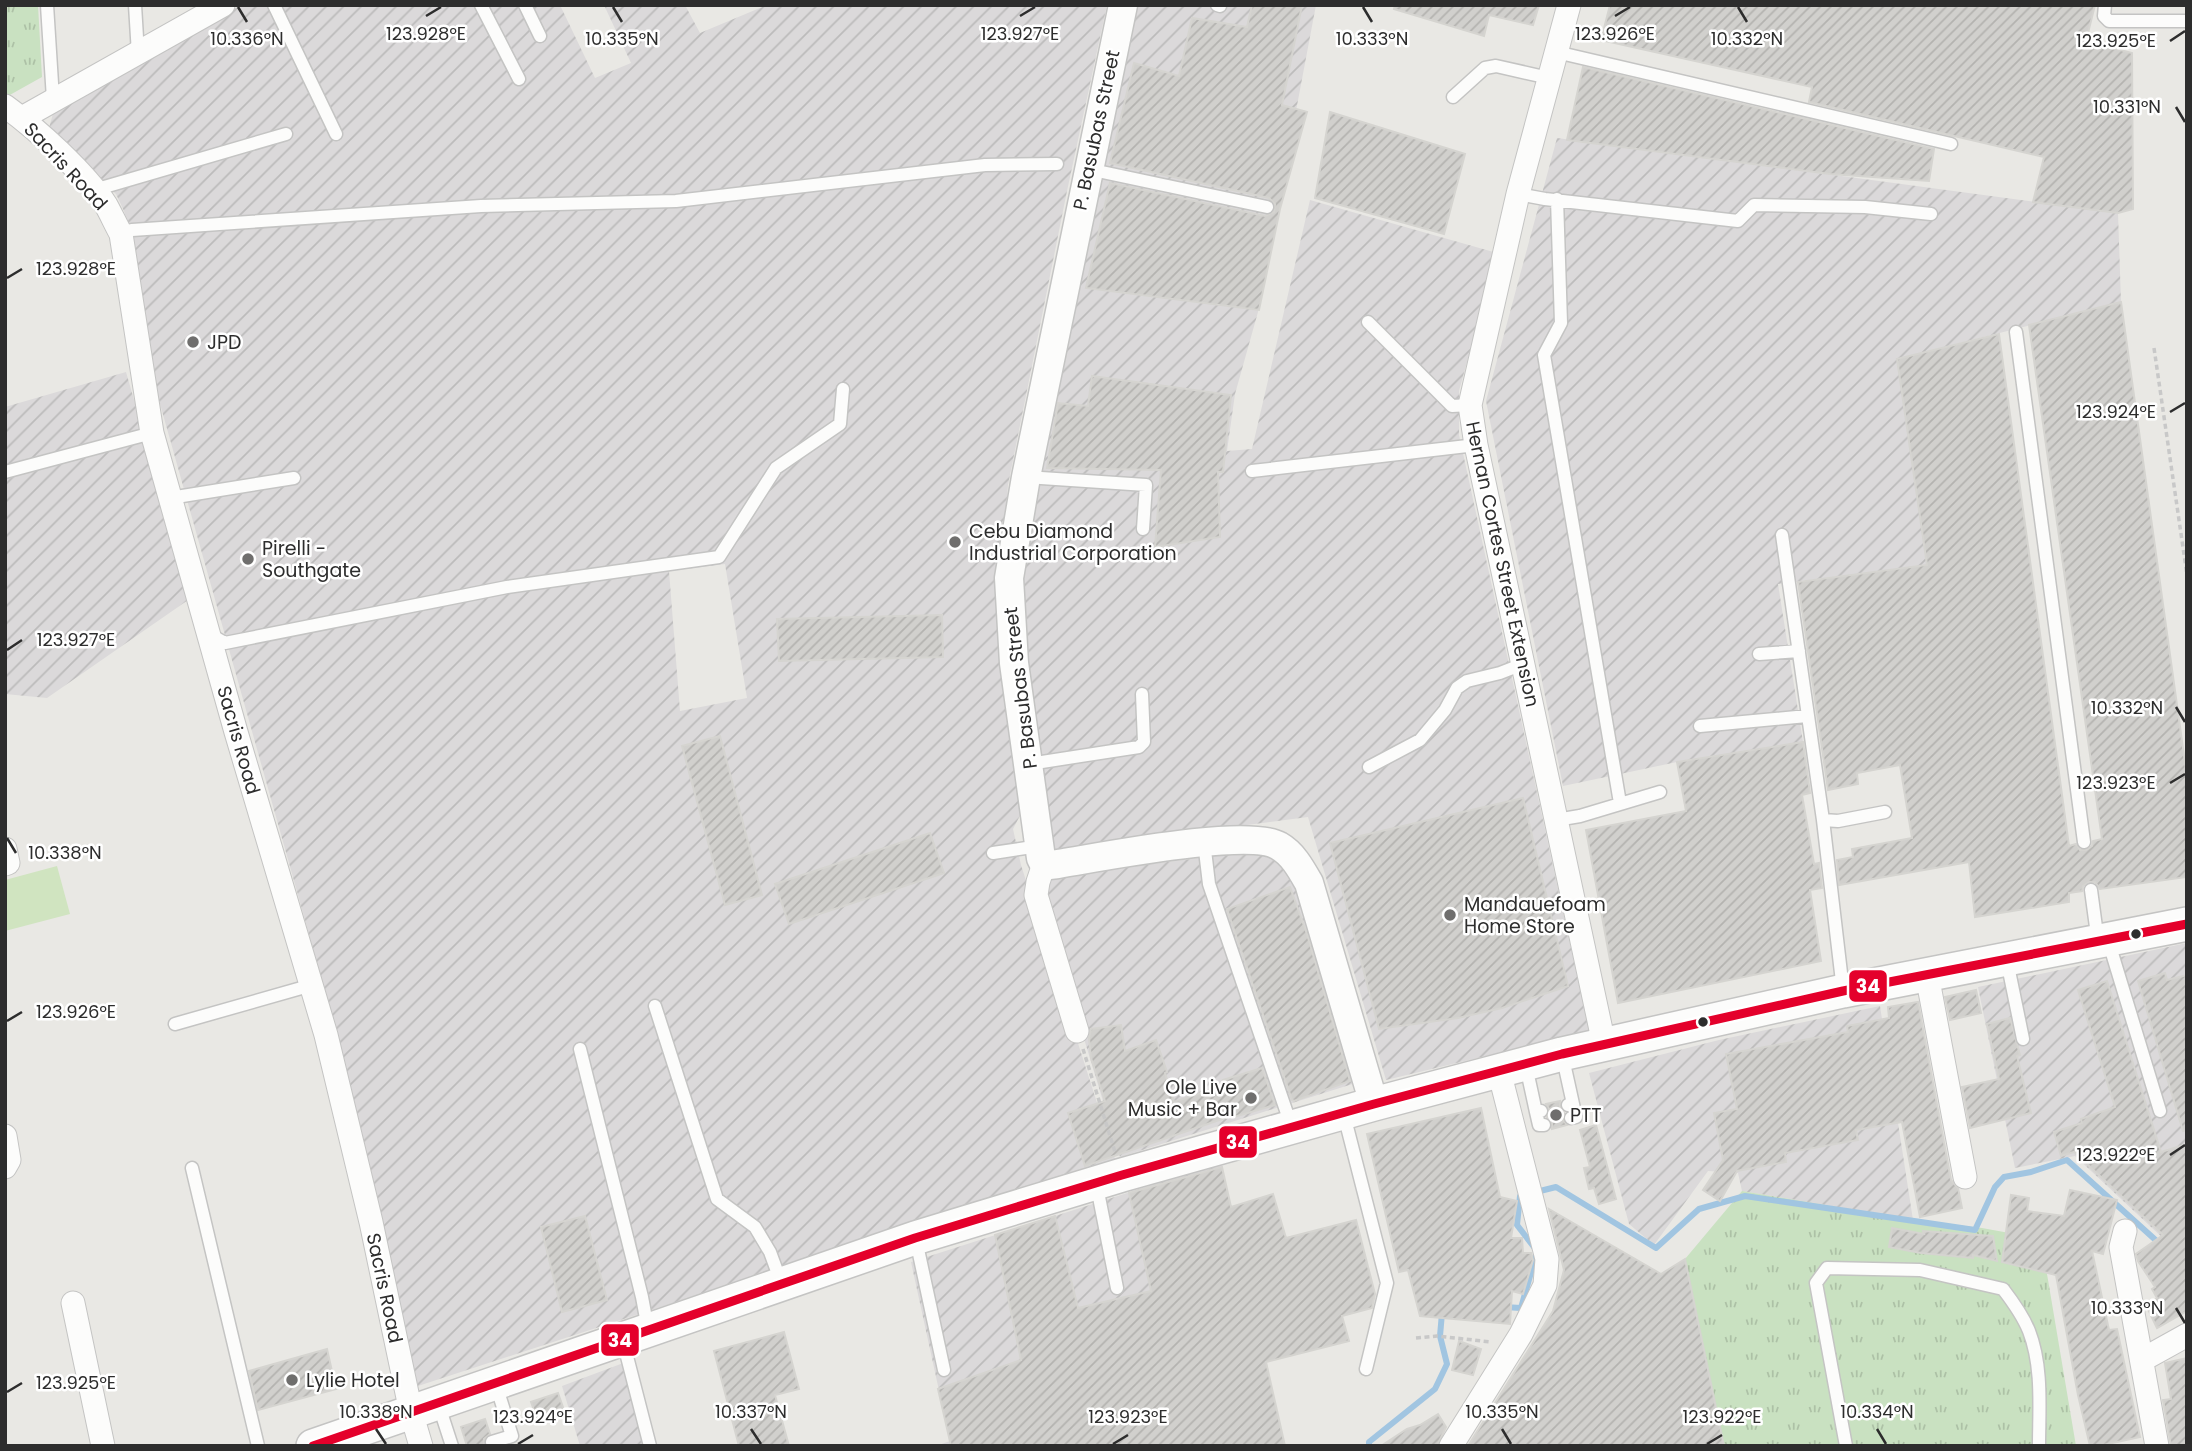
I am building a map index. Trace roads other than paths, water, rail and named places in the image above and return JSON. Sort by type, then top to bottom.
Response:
[{"type":"main road","points":[[322,1444],[915,1238],[1109,1178],[1562,1054],[1843,990],[2187,924]]},
{"type":"street","points":[[13,112],[53,99],[223,5]]},
{"type":"street","name":"P. Basubas Street","points":[[1042,855],[1013,651],[1009,578],[1026,477],[1123,5]]},
{"type":"street","name":"Hernan Cortes Street Extension","points":[[1569,5],[1518,194],[1470,405],[1476,445],[1605,1044]]},
{"type":"street","name":"Sacris Road","points":[[13,112],[47,141],[94,190],[106,205],[121,234],[152,433],[236,732],[327,1035],[371,1223],[424,1408],[421,1446]]},
{"type":"street","points":[[1042,855],[1051,865],[1204,842],[1258,839],[1278,845],[1295,860],[1309,883],[1359,1109]]},
{"type":"street","points":[[5,849],[8,863],[5,864]]},
{"type":"street","points":[[1042,855],[1036,895],[1077,1031]]},
{"type":"street","points":[[1927,975],[1965,1177]]},
{"type":"street","points":[[1451,1446],[1521,1334],[1545,1285],[1547,1259],[1523,1167],[1512,1068]]},
{"type":"street","points":[[5,1136],[9,1160],[5,1167]]},
{"type":"street","points":[[2125,1231],[2121,1247],[2157,1446]]},
{"type":"street","points":[[73,1303],[103,1446]]},
{"type":"street","points":[[2142,1360],[2187,1335]]},
{"type":"lane","points":[[47,5],[53,99]]},
{"type":"lane","points":[[135,5],[138,54]]},
{"type":"lane","points":[[274,5],[336,134]]},
{"type":"lane","points":[[481,5],[519,79]]},
{"type":"lane","points":[[525,5],[540,36]]},
{"type":"lane","points":[[2105,5],[2104,16],[2109,21],[2187,21]]},
{"type":"lane","points":[[1556,52],[1951,144]]},
{"type":"lane","points":[[1453,97],[1485,68],[1496,66],[1549,78]]},
{"type":"lane","points":[[94,190],[286,135]]},
{"type":"lane","points":[[121,234],[146,229],[481,206],[676,201],[985,165],[1057,164]]},
{"type":"lane","points":[[1088,169],[1266,207]]},
{"type":"lane","points":[[1518,194],[1738,220],[1754,205],[1865,207],[1931,214]]},
{"type":"lane","points":[[1557,199],[1561,323],[1544,355],[1620,803]]},
{"type":"lane","points":[[1368,322],[1452,406],[1470,405]]},
{"type":"lane","points":[[2016,332],[2084,842]]},
{"type":"lane","points":[[208,633],[225,643],[507,587],[719,556],[776,468],[840,424],[843,389]]},
{"type":"lane","points":[[5,472],[152,433]]},
{"type":"lane","points":[[1252,471],[1476,445]]},
{"type":"lane","points":[[1026,477],[1146,485],[1143,529]]},
{"type":"lane","points":[[170,498],[294,478]]},
{"type":"lane","points":[[1782,535],[1823,820],[1843,990]]},
{"type":"lane","points":[[1759,654],[1799,651]]},
{"type":"lane","points":[[1369,767],[1420,740],[1445,710],[1457,688],[1466,681],[1523,664]]},
{"type":"lane","points":[[1029,764],[1139,747],[1144,742],[1142,694]]},
{"type":"lane","points":[[1700,726],[1807,716]]},
{"type":"lane","points":[[1556,820],[1580,816],[1660,792]]},
{"type":"lane","points":[[1823,820],[1838,821],[1885,811]]},
{"type":"lane","points":[[1204,842],[1209,884],[1292,1127]]},
{"type":"lane","points":[[993,853],[1042,855]]},
{"type":"lane","points":[[2091,890],[2103,941],[2160,1111]]},
{"type":"lane","points":[[2007,960],[2024,1040]]},
{"type":"lane","points":[[175,1024],[312,985]]},
{"type":"lane","points":[[655,1006],[717,1199],[755,1227],[770,1252],[782,1283]]},
{"type":"lane","points":[[580,1049],[642,1297],[635,1334],[650,1446]]},
{"type":"lane","points":[[1562,1054],[1576,1117],[1571,1118]]},
{"type":"lane","points":[[1512,1068],[1539,1112],[1539,1125],[1544,1125]]},
{"type":"lane","points":[[1359,1109],[1387,1283],[1366,1369]]},
{"type":"lane","points":[[192,1168],[258,1446]]},
{"type":"lane","points":[[1109,1178],[1117,1288]]},
{"type":"lane","points":[[915,1238],[944,1370]]},
{"type":"lane","points":[[1846,1446],[1816,1283],[1827,1268],[1920,1270],[2003,1289],[2029,1331],[2036,1356],[2039,1446]]},
{"type":"lane","points":[[492,1442],[512,1436],[495,1383]]},
{"type":"lane","points":[[424,1408],[452,1446]]},
{"type":"waterway","points":[[1536,1192],[1556,1187],[1656,1248],[1699,1209],[1745,1196],[1975,1230],[1995,1187],[2004,1177],[2031,1172],[2067,1160],[2160,1244]]},
{"type":"waterway","points":[[1504,1307],[1521,1308],[1537,1251],[1517,1225],[1520,1196],[1525,1195]]},
{"type":"waterway","points":[[1369,1446],[1369,1442],[1435,1389],[1447,1364],[1440,1336],[1442,1313],[1445,1311]]},
{"type":"place","name":"JPD","points":[[193,342]]},
{"type":"place","name":"Cebu Diamond Industrial Corporation","points":[[955,542]]},
{"type":"place","name":"Pirelli - Southgate","points":[[248,559]]},
{"type":"place","name":"Mandauefoam Home Store","points":[[1450,915]]},
{"type":"place","name":"Ole Live Music + Bar","points":[[1251,1098]]},
{"type":"place","name":"PTT","points":[[1556,1115]]},
{"type":"place","name":"Lylie Hotel","points":[[292,1380]]}]
